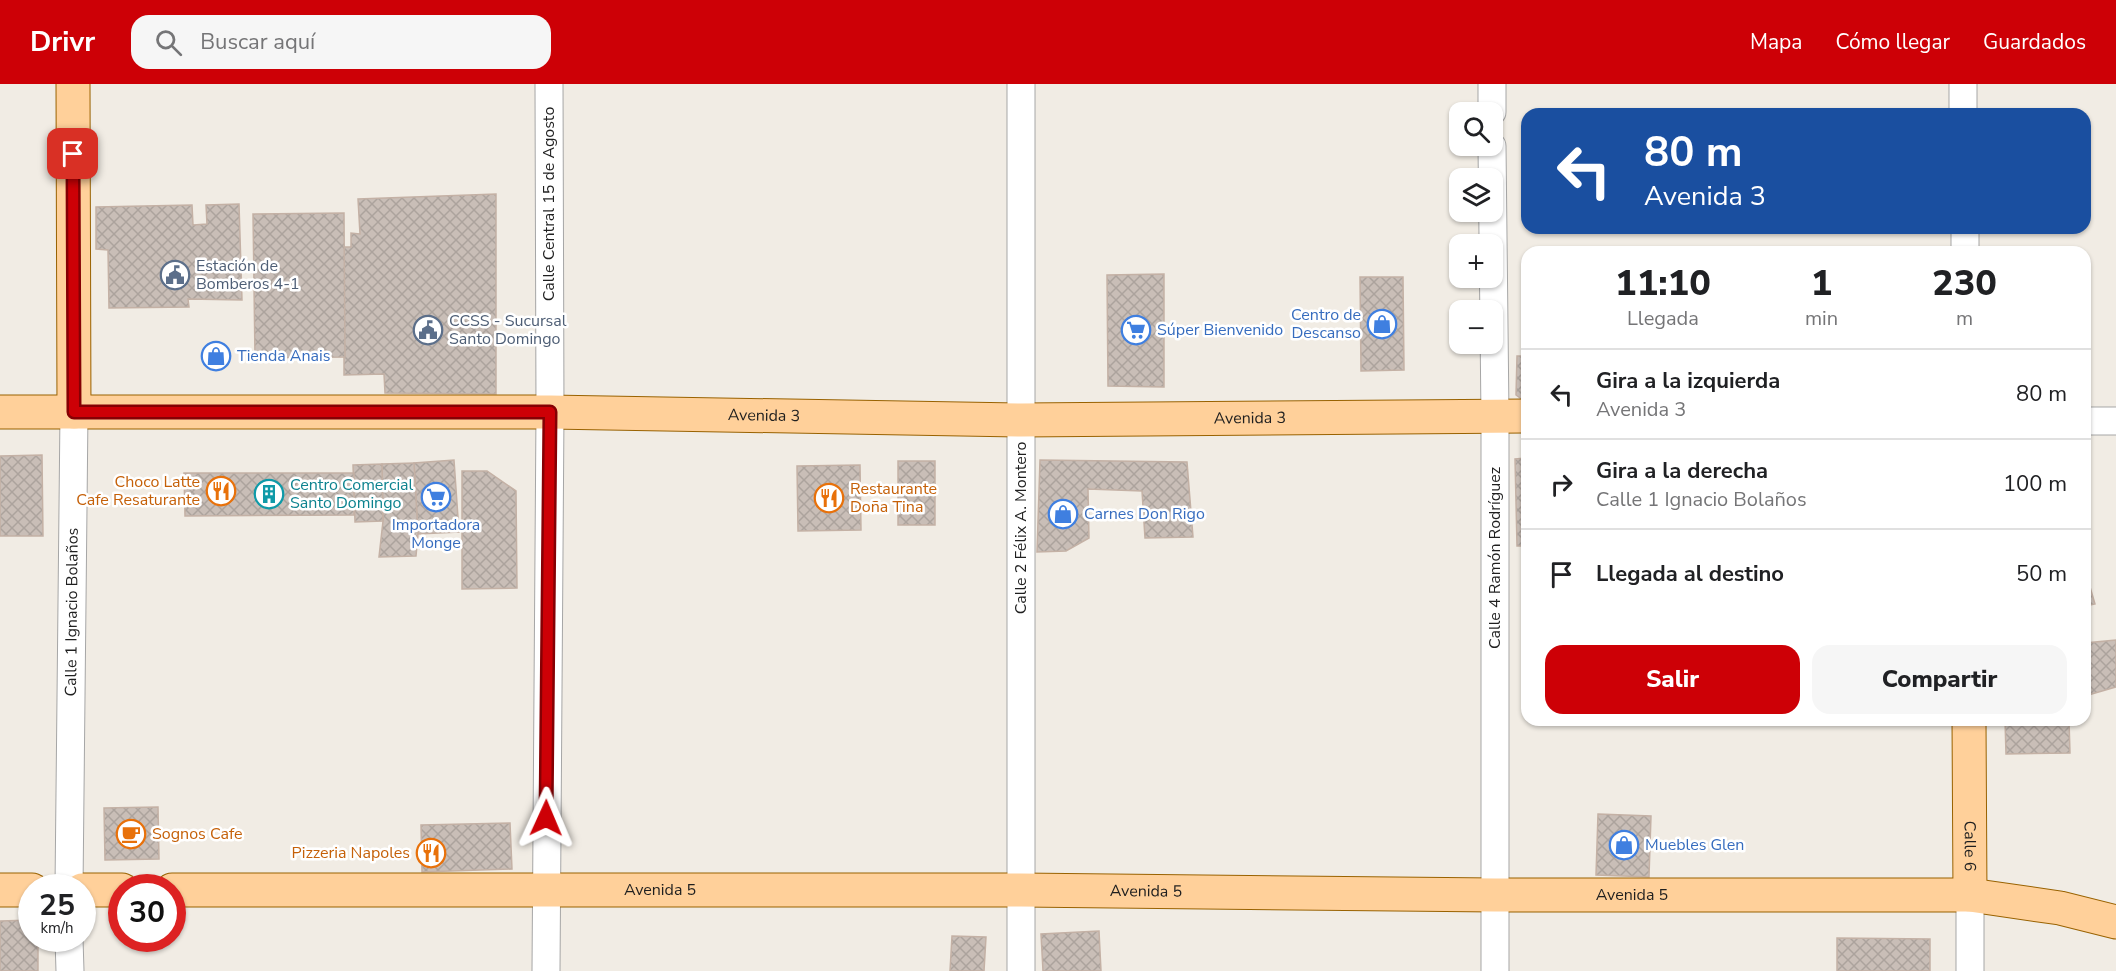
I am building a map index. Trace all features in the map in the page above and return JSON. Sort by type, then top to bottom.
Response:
[{"type":"main road","name":"Calle 1 Ignacio Bolaños","points":[[73,84],[74,412]]},
{"type":"main road","name":"Avenida 3","points":[[0,412],[550,412],[1021,420],[1521,416]]},
{"type":"main road","name":"Calle 6","points":[[1969,726],[1970,896]]},
{"type":"main road","points":[[0,890],[18,890]]},
{"type":"main road","name":"Avenida 5","points":[[186,890],[1021,890],[1495,895],[1970,896],[2060,908],[2116,922]]},
{"type":"street","name":"Calle Central 15 de Agosto","points":[[546,971],[550,412],[549,84]]},
{"type":"street","name":"Calle 2 Félix A. Montero","points":[[1021,84],[1021,971]]},
{"type":"street","points":[[1492,84],[1492,102]]},
{"type":"street","points":[[1963,84],[1963,108]]},
{"type":"street","name":"Calle 4 Ramón Rodríguez","points":[[1492,156],[1495,416],[1495,971]]},
{"type":"street","name":"Calle 1 Ignacio Bolaños","points":[[69,874],[74,412]]},
{"type":"street","points":[[2091,421],[2116,421]]},
{"type":"street","name":"Calle 6","points":[[1970,896],[1970,971]]},
{"type":"street","points":[[69,952],[70,971]]},
{"type":"building","points":[[496,194],[496,394],[385,393],[384,374],[344,375],[344,247],[351,247],[351,233],[360,234],[358,199]]},
{"type":"building","name":"Estación de Bomberos 4-1","points":[[239,204],[242,300],[188,299],[189,307],[109,308],[108,250],[96,249],[96,207],[192,205],[193,225],[207,224],[206,205]]},
{"type":"building","points":[[344,213],[345,357],[255,358],[253,214]]},
{"type":"building","name":"Súper Bienvenido","points":[[1164,274],[1164,387],[1108,386],[1107,275]]},
{"type":"building","name":"Centro de Descanso","points":[[1360,277],[1403,277],[1404,370],[1361,371]]},
{"type":"building","points":[[1517,356],[1521,356],[1521,399],[1516,395]]},
{"type":"building","points":[[42,455],[43,536],[0,536],[0,456]]},
{"type":"building","points":[[1521,458],[1521,546],[1517,546],[1515,459]]},
{"type":"building","name":"Importadora Monge","points":[[454,460],[459,532],[418,534],[414,463]]},
{"type":"building","name":"Carnes Don Rigo","points":[[1040,460],[1187,462],[1193,537],[1145,538],[1142,491],[1088,489],[1089,538],[1066,551],[1037,552]]},
{"type":"building","points":[[898,461],[935,461],[935,525],[898,525]]},
{"type":"building","points":[[414,463],[418,534],[416,556],[379,557],[383,521],[382,464]]},
{"type":"building","points":[[382,464],[383,521],[355,522],[353,465]]},
{"type":"building","name":"Restaurante Doña Tina","points":[[860,465],[861,530],[798,531],[797,466]]},
{"type":"building","points":[[462,471],[487,471],[516,491],[517,588],[462,589]]},
{"type":"building","name":"Centro Comercial Santo Domingo","points":[[184,473],[354,473],[354,515],[185,516]]},
{"type":"building","points":[[2091,590],[2095,604],[2091,605]]},
{"type":"building","points":[[2116,640],[2116,687],[2091,694],[2091,642]]},
{"type":"building","points":[[2005,726],[2069,726],[2070,753],[2006,754]]},
{"type":"building","name":"Sognos Cafe","points":[[158,807],[159,859],[105,860],[104,808]]},
{"type":"building","name":"Muebles Glen","points":[[1598,814],[1651,816],[1649,877],[1596,875]]},
{"type":"building","points":[[510,823],[512,869],[422,872],[421,825]]},
{"type":"building","points":[[18,920],[18,952],[38,952],[38,971],[0,971],[0,921]]},
{"type":"building","points":[[1099,931],[1101,971],[1043,971],[1041,934]]},
{"type":"building","points":[[952,936],[986,937],[984,971],[950,971]]},
{"type":"building","points":[[1837,938],[1930,939],[1930,971],[1837,971]]},
{"type":"place","name":"Estación de Bomberos 4-1","points":[[175,275]]},
{"type":"place","name":"Centro de Descanso","points":[[1382,324]]},
{"type":"place","name":"CCSS - Sucursal Santo Domingo","points":[[428,330]]},
{"type":"place","name":"Súper Bienvenido","points":[[1136,330]]},
{"type":"place","name":"Tienda Anais","points":[[216,356]]},
{"type":"place","name":"Choco Latte Cafe Resaturante","points":[[221,491]]},
{"type":"place","name":"Centro Comercial Santo Domingo","points":[[269,494]]},
{"type":"place","name":"Importadora Monge","points":[[436,497]]},
{"type":"place","name":"Restaurante Doña Tina","points":[[829,498]]},
{"type":"place","name":"Carnes Don Rigo","points":[[1063,514]]},
{"type":"place","name":"Sognos Cafe","points":[[131,834]]},
{"type":"place","name":"Muebles Glen","points":[[1624,845]]},
{"type":"place","name":"Pizzeria Napoles","points":[[431,853]]},
{"type":"route","points":[[73,154],[74,412],[550,412],[546,818]]}]
